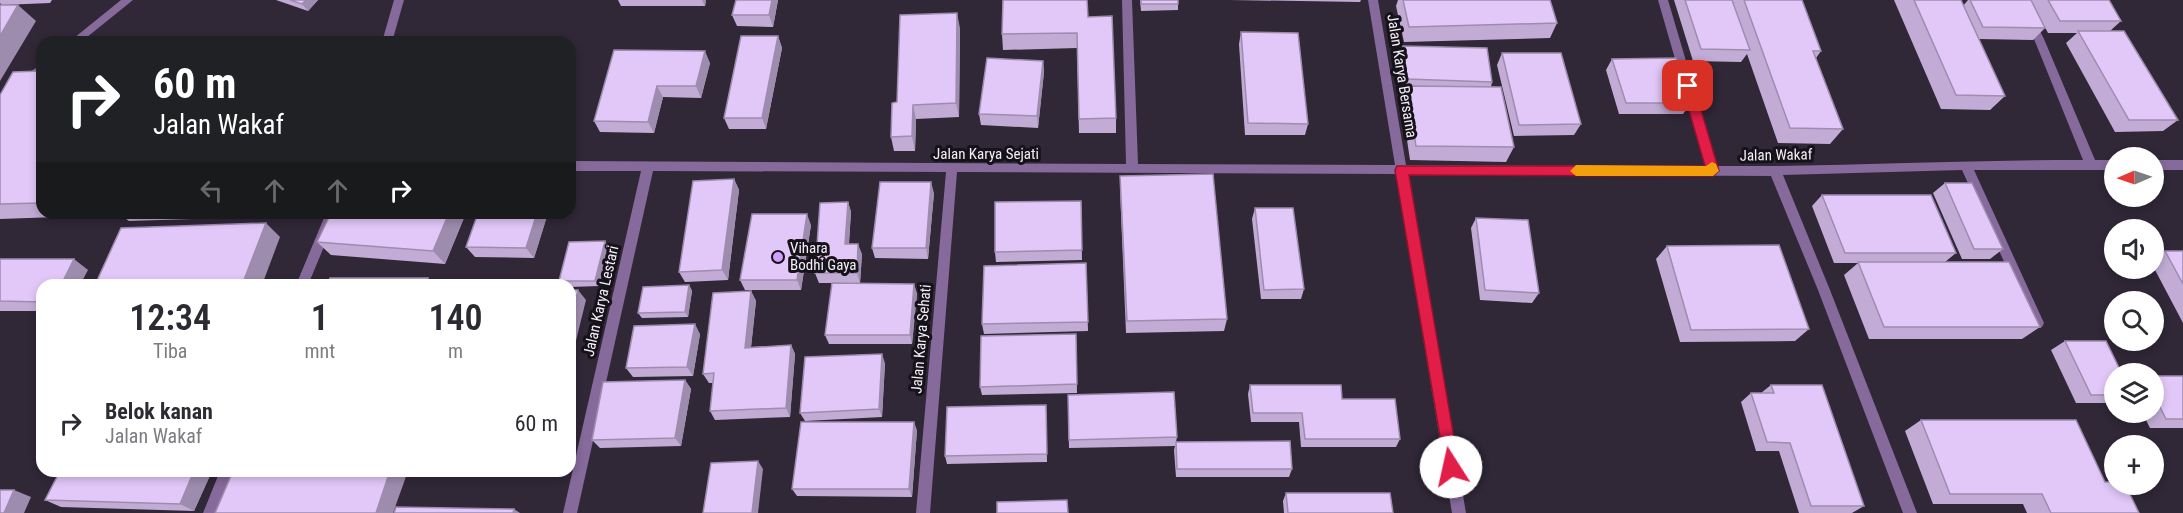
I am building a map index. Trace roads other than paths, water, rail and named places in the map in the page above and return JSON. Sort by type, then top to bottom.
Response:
[{"type":"street","points":[[82,36],[128,0]]},
{"type":"street","points":[[389,36],[399,0]]},
{"type":"street","points":[[1127,0],[1132,169]]},
{"type":"street","name":"Jalan Karya Bersama","points":[[1373,0],[1459,513]]},
{"type":"street","points":[[1663,0],[1713,171]]},
{"type":"street","points":[[2019,0],[2039,39],[2091,165]]},
{"type":"street","points":[[14,91],[36,73]]},
{"type":"street","points":[[1966,165],[2038,323]]},
{"type":"street","name":"Jalan Wakaf","points":[[1401,170],[1775,171],[1966,165],[2104,165]]},
{"type":"street","points":[[2164,165],[2183,165]]},
{"type":"street","name":"Jalan Karya Sejati","points":[[576,166],[1401,170]]},
{"type":"street","name":"Jalan Karya Lestari","points":[[570,513],[648,166]]},
{"type":"street","name":"Jalan Karya Sehati","points":[[923,513],[952,169]]},
{"type":"street","points":[[1775,171],[1824,290],[1910,513]]},
{"type":"street","points":[[304,279],[330,219]]},
{"type":"street","points":[[210,513],[225,477]]},
{"type":"place","name":"Vihara Bodhi Gaya","points":[[778,257]]}]
